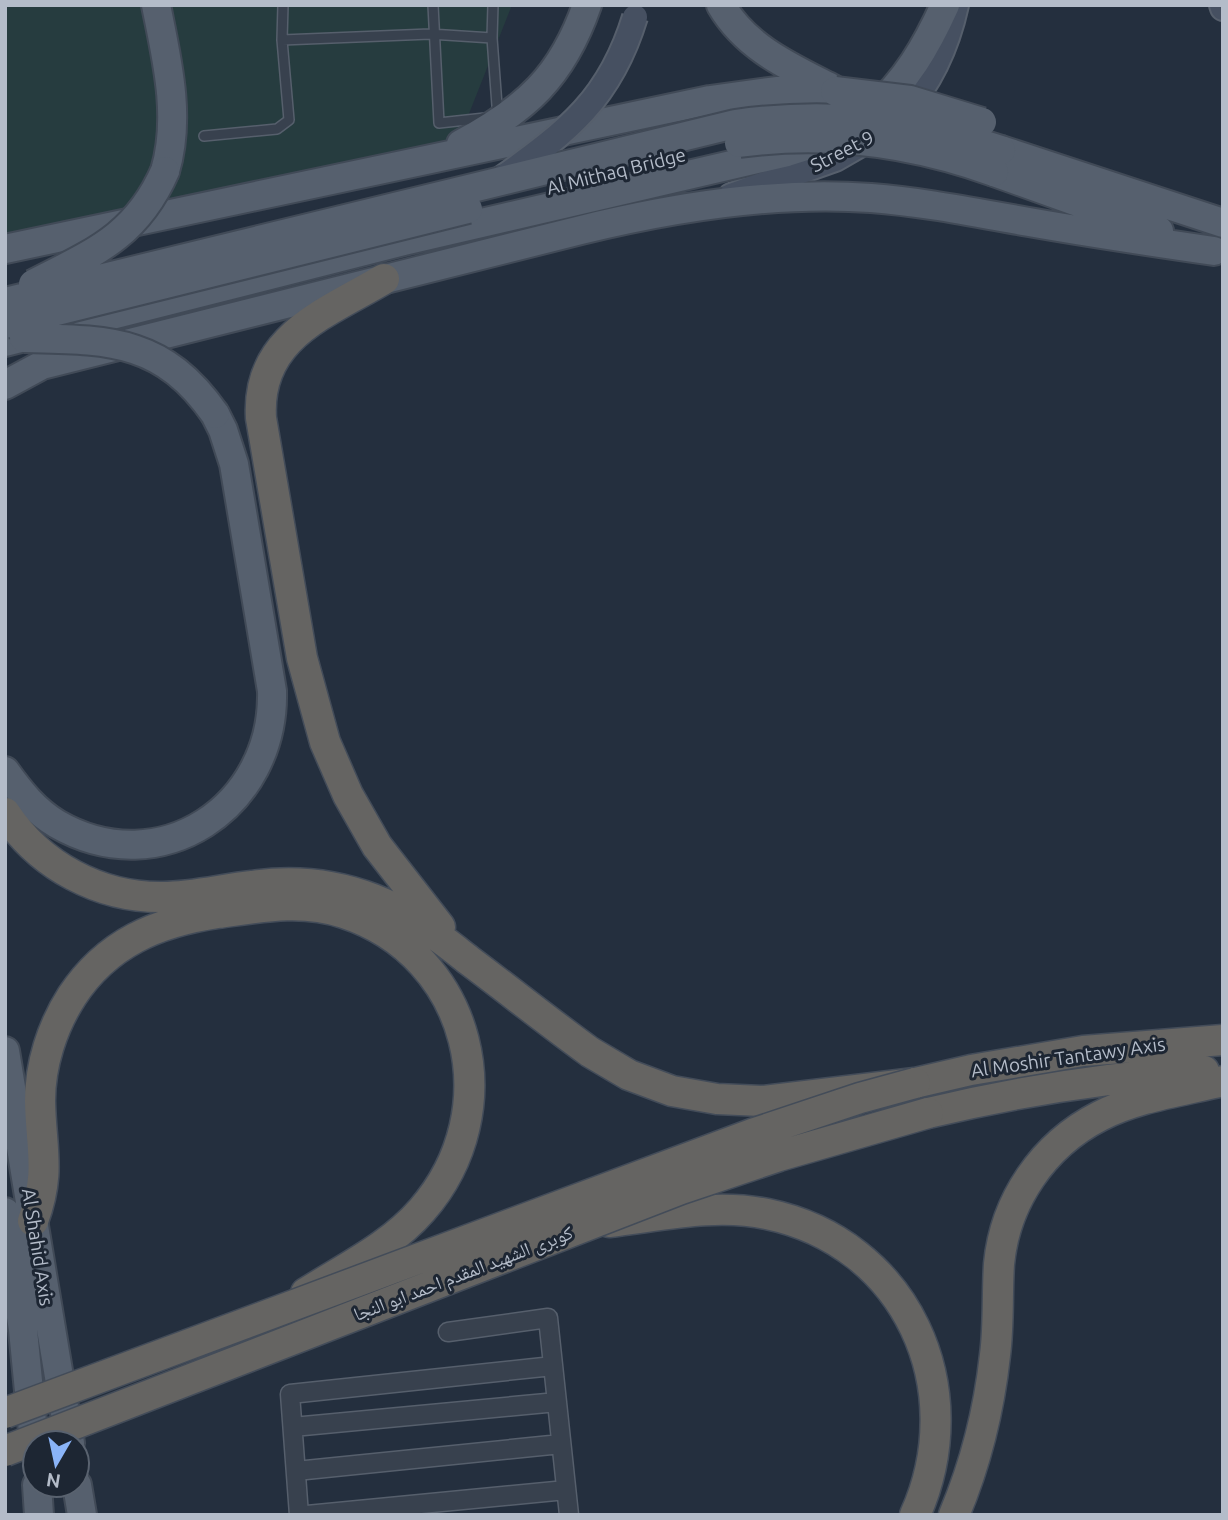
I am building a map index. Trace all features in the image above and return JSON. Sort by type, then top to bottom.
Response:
[{"type":"highway","points":[[384,279],[304,326],[286,342],[272,361],[263,383],[261,418],[302,658],[325,742],[348,795],[377,846],[464,957]]},
{"type":"highway","points":[[5,813],[24,838],[53,863],[69,874],[105,889],[142,897],[162,897],[293,883],[334,888],[373,899],[427,928],[590,1052],[629,1075],[672,1091],[716,1099],[762,1101],[915,1083]]},
{"type":"highway","points":[[33,1221],[42,1194],[45,1165],[41,1081],[55,1029],[72,997],[94,969],[122,946],[146,932],[188,917],[264,906],[303,905],[342,912],[378,928],[410,951],[436,980],[456,1014],[467,1052],[470,1090],[468,1108],[459,1145],[443,1180],[422,1210],[394,1236],[279,1310]]},
{"type":"highway","name":"Al Moshir Tantawy Axis","points":[[915,1083],[1083,1051],[1223,1040]]},
{"type":"highway","name":"Al Moshir Tantawy Axis","points":[[928,1113],[984,1100],[1099,1080],[1223,1070]]},
{"type":"highway","points":[[954,1515],[977,1449],[988,1405],[996,1350],[999,1265],[1004,1236],[1022,1189],[1063,1140],[1085,1124],[1136,1102],[1223,1081]]},
{"type":"highway","name":"كوبرى الشهيد المقدم احمد ابو النجا","points":[[5,1413],[795,1119],[915,1083]]},
{"type":"highway","name":"كوبرى الشهيد المقدم احمد ابو النجا","points":[[5,1451],[584,1226],[766,1160],[928,1113]]},
{"type":"highway","points":[[584,1226],[704,1210],[745,1210],[785,1218],[804,1225],[832,1238],[858,1255],[899,1300],[919,1336],[932,1374],[937,1415],[934,1456],[930,1476],[915,1515]]},
{"type":"main road","points":[[5,300],[119,236],[151,200],[165,171],[172,140],[173,108],[156,5]]},
{"type":"main road","points":[[434,159],[528,100],[553,71],[573,39],[587,5]]},
{"type":"main road","points":[[721,5],[734,25],[759,47],[787,66],[835,90]]},
{"type":"main road","points":[[11,335],[806,147],[848,127],[885,99],[917,60],[945,5]]},
{"type":"main road","name":"Street 9","points":[[701,207],[835,159],[886,128],[915,100],[926,84],[944,46],[956,5]]},
{"type":"main road","points":[[499,181],[563,134],[590,105],[622,54],[636,11]]},
{"type":"main road","points":[[5,249],[710,100],[776,91],[835,90],[910,100],[982,122],[1072,161],[1133,194],[1223,223]]},
{"type":"main road","name":"Al Mithaq Bridge","points":[[5,300],[715,128],[794,118],[855,118],[943,132],[997,161],[1218,252]]},
{"type":"main road","name":"Al Mithaq Bridge","points":[[11,335],[730,144],[797,137],[864,140],[997,161],[1133,194]]},
{"type":"main road","points":[[5,385],[42,365],[611,222],[701,207],[802,196],[870,198],[938,206],[1218,252]]},
{"type":"main road","points":[[5,771],[30,802],[56,823],[86,837],[118,844],[167,839],[205,823],[237,797],[256,770],[268,740],[273,707],[234,464],[215,414],[193,385],[149,354],[96,340],[11,335]]},
{"type":"main road","name":"Al Shahid Axis","points":[[5,1051],[68,1429]]},
{"type":"main road","name":"Al Shahid Axis","points":[[5,1212],[23,1330],[33,1429]]},
{"type":"street","points":[[448,1332],[548,1318],[569,1515]]},
{"type":"street","points":[[299,1515],[290,1395],[553,1366]]},
{"type":"street","points":[[293,1427],[557,1402]]},
{"type":"street","points":[[296,1471],[561,1444]]},
{"type":"street","points":[[307,1515],[566,1489]]},
{"type":"lane","points":[[204,136],[277,129],[289,120],[282,40],[283,5]]},
{"type":"lane","points":[[433,5],[439,123],[498,120],[492,38],[493,5]]},
{"type":"lane","points":[[282,40],[433,34],[492,38]]},
{"type":"green space","points":[[5,5],[512,5],[459,139],[5,248]]}]
